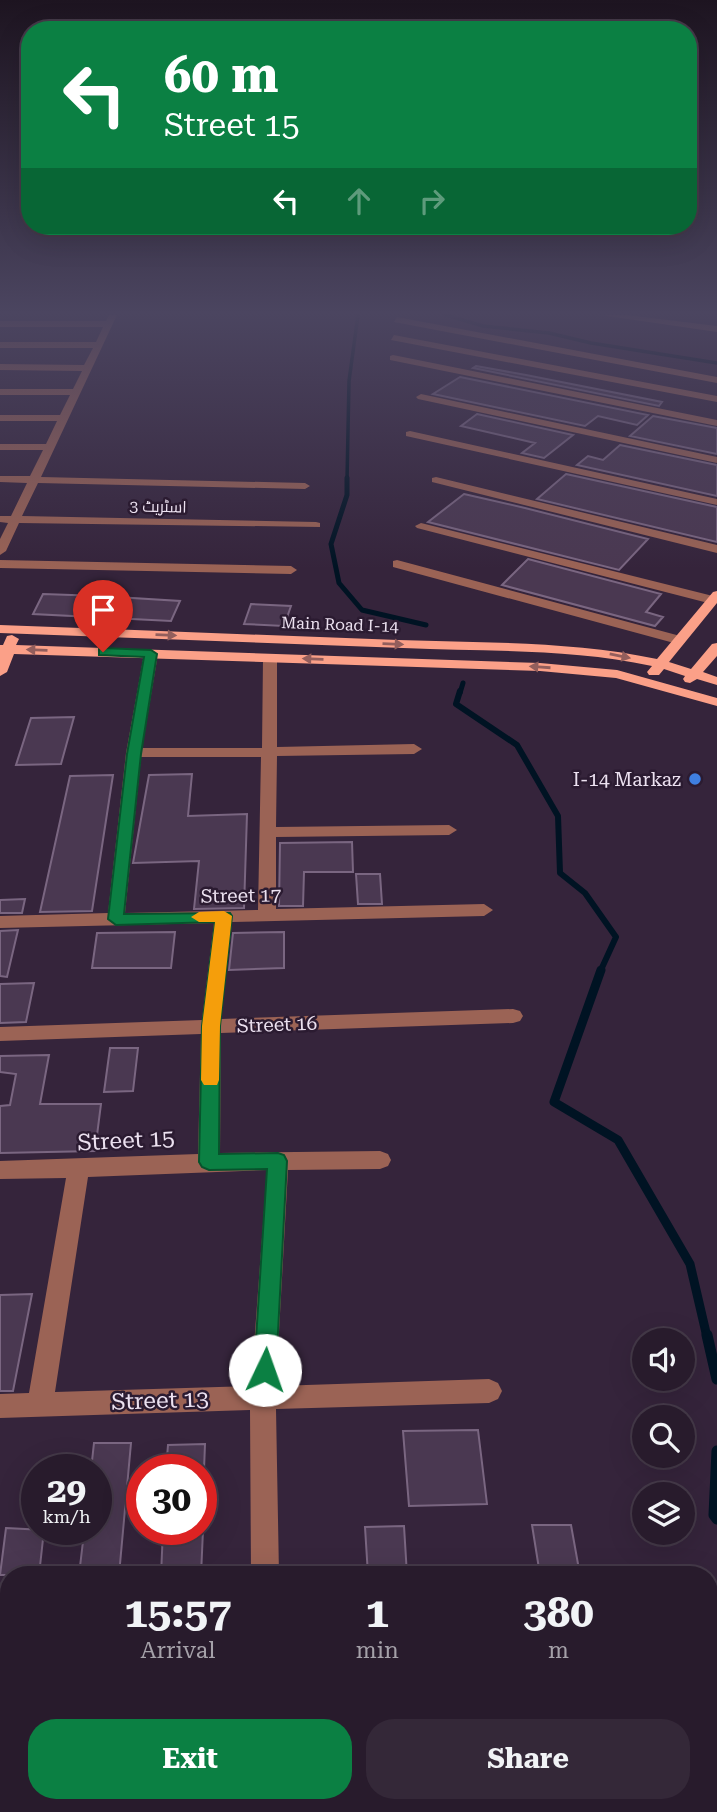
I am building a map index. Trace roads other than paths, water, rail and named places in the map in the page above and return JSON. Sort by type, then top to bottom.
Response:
[{"type":"main road","points":[[647,680],[715,597]]},
{"type":"main road","name":"Main Road I-14","points":[[0,629],[421,645],[533,646],[610,653],[661,664],[717,681]]},
{"type":"main road","points":[[0,672],[4,649],[16,629]]},
{"type":"main road","points":[[680,690],[717,647]]},
{"type":"main road","name":"Main Road I-14","points":[[4,649],[540,667],[617,674],[647,680],[717,702]]},
{"type":"street","points":[[0,551],[37,479],[72,400]]},
{"type":"street","points":[[433,400],[717,460]]},
{"type":"street","points":[[600,400],[712,422],[717,411]]},
{"type":"street","points":[[0,418],[63,418]]},
{"type":"street","points":[[410,433],[717,502]]},
{"type":"street","points":[[0,447],[51,447]]},
{"type":"street","points":[[0,479],[305,486]]},
{"type":"street","points":[[436,480],[717,549]]},
{"type":"street","name":"اسٹریٹ 3","points":[[0,519],[316,525]]},
{"type":"street","points":[[421,526],[715,597]]},
{"type":"street","points":[[0,564],[291,570]]},
{"type":"street","points":[[397,564],[679,640]]},
{"type":"street","points":[[116,919],[134,754],[151,654]]},
{"type":"street","points":[[267,915],[270,658]]},
{"type":"street","points":[[134,754],[414,749]]},
{"type":"street","points":[[268,832],[449,830]]},
{"type":"street","name":"Street 17","points":[[0,922],[484,909]]},
{"type":"street","points":[[209,1162],[211,1026],[224,916]]},
{"type":"street","name":"Street 16","points":[[0,1034],[513,1016]]},
{"type":"street","name":"Street 15","points":[[0,1170],[209,1162],[380,1160]]},
{"type":"street","points":[[265,1566],[264,1396],[278,1161]]},
{"type":"street","points":[[40,1405],[78,1169]]},
{"type":"street","name":"Street 13","points":[[0,1406],[489,1391]]},
{"type":"waterway","points":[[347,480],[349,400]]},
{"type":"waterway","points":[[347,480],[347,495],[331,544],[339,583],[362,610],[426,625]]},
{"type":"waterway","points":[[460,693],[463,683]]},
{"type":"waterway","points":[[460,691],[456,704],[517,745],[558,816],[560,873],[585,893],[616,937],[600,972]]},
{"type":"waterway","points":[[601,970],[554,1102],[618,1140],[690,1264],[707,1337]]},
{"type":"waterway","points":[[707,1335],[717,1379]]},
{"type":"waterway","points":[[717,1451],[714,1515],[717,1519]]},
{"type":"place","name":"I-14 Markaz","points":[[695,779]]}]
